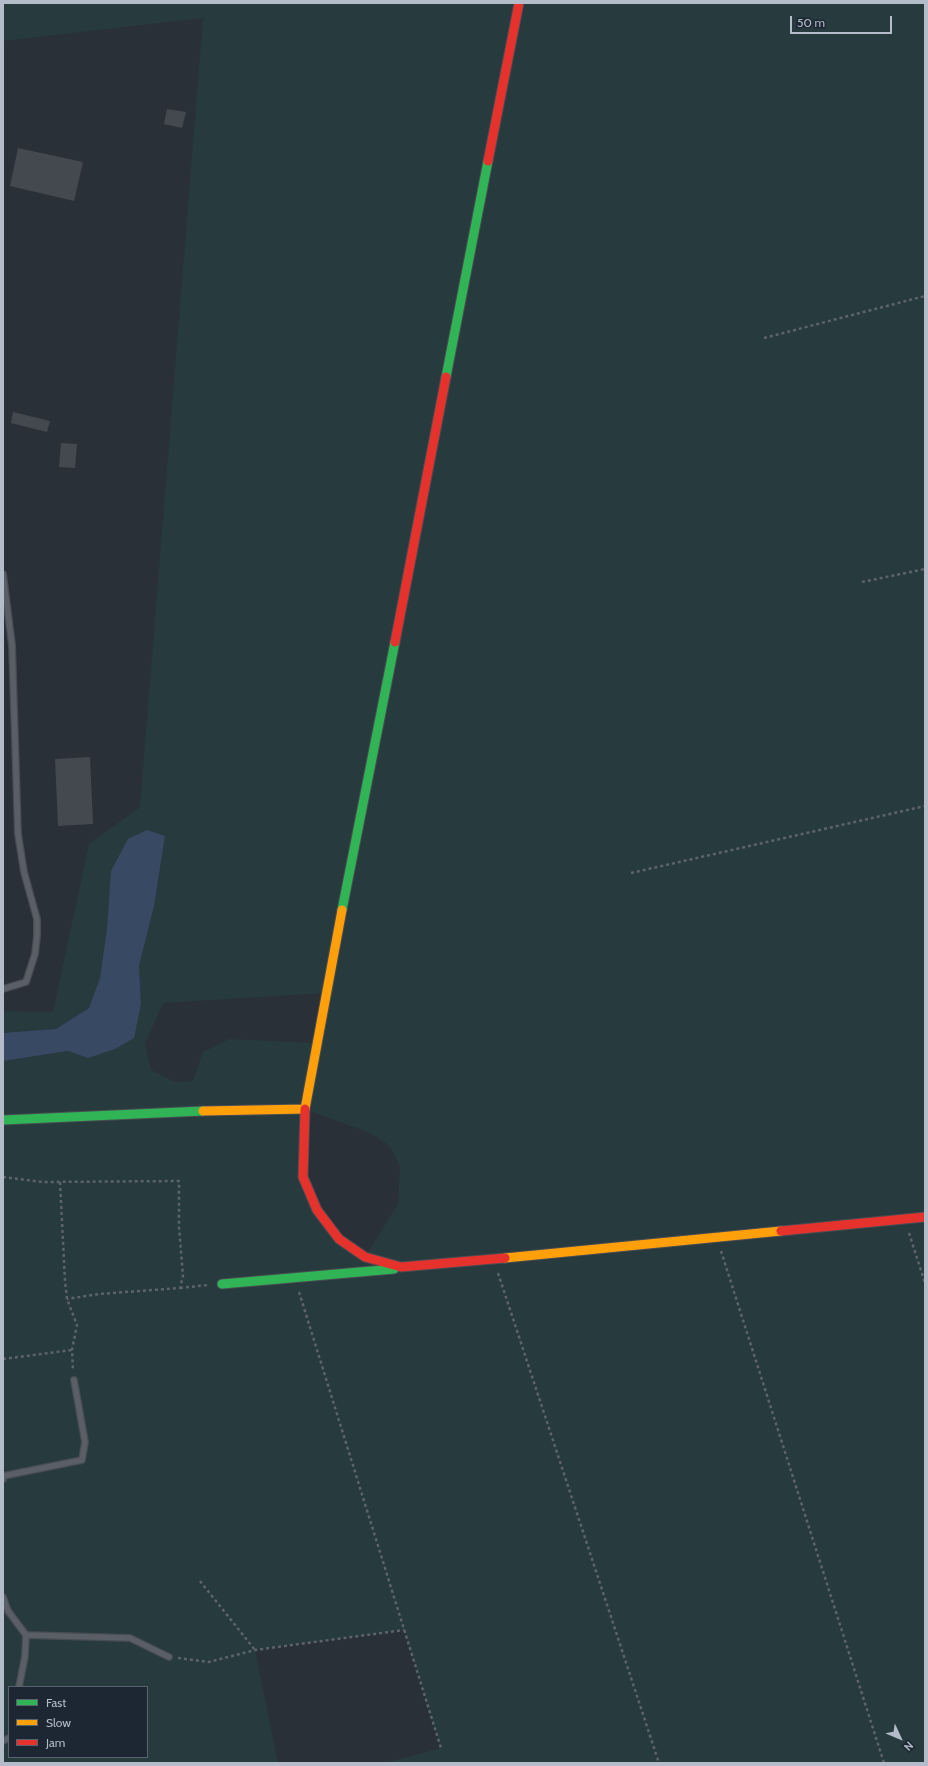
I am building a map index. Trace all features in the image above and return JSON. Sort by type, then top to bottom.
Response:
[{"type":"street","points":[[412,1267],[401,1267],[365,1257],[339,1239],[317,1210],[303,1177],[305,1109],[326,993],[519,3]]},
{"type":"street","points":[[3,1120],[197,1111],[305,1109]]},
{"type":"street","points":[[222,1284],[925,1217]]},
{"type":"lane","points":[[3,574],[12,645],[18,834],[24,872],[37,919],[35,954],[26,982],[3,989]]},
{"type":"lane","points":[[3,1479],[3,1476],[82,1460],[85,1442],[74,1380]]},
{"type":"lane","points":[[3,1597],[8,1611],[26,1635],[25,1656],[19,1686]]},
{"type":"lane","points":[[26,1635],[130,1638],[169,1657]]},
{"type":"path","points":[[764,338],[925,296]]},
{"type":"path","points":[[862,582],[925,569]]},
{"type":"path","points":[[632,873],[925,806]]},
{"type":"path","points":[[3,1177],[42,1182],[179,1181],[179,1227],[183,1276],[180,1288]]},
{"type":"path","points":[[60,1182],[67,1299],[77,1325],[72,1350],[74,1380]]},
{"type":"path","points":[[904,1219],[925,1283]]},
{"type":"path","points":[[717,1237],[884,1763]]},
{"type":"path","points":[[494,1259],[659,1763]]},
{"type":"path","points":[[295,1278],[441,1748]]},
{"type":"path","points":[[67,1299],[99,1294],[222,1284]]},
{"type":"path","points":[[3,1359],[72,1350]]},
{"type":"path","points":[[200,1581],[255,1650]]},
{"type":"path","points":[[169,1657],[209,1662],[255,1650],[404,1630]]},
{"type":"green space","points":[[3,3],[925,3],[925,1763],[385,1763],[441,1748],[404,1630],[255,1650],[278,1763],[3,1763],[3,1061],[68,1051],[88,1058],[141,1004],[139,966],[155,899],[165,836],[107,929],[100,978],[89,1008],[56,1029],[7,1034],[3,1033],[3,1011],[53,1012],[89,844],[140,807],[203,18],[3,41]],"holes":[[[326,993],[317,1043],[229,1039],[203,1052],[193,1081],[175,1082],[151,1070],[145,1044],[163,1003]],[[305,1109],[370,1133],[390,1146],[400,1167],[398,1204],[365,1257],[317,1210],[303,1177]]]},
{"type":"water","points":[[147,830],[165,836],[154,906],[139,966],[141,1004],[134,1038],[115,1049],[88,1058],[68,1051],[3,1061],[3,1033],[56,1029],[89,1008],[100,978],[107,929],[111,871],[128,839]]},
{"type":"building","points":[[167,109],[186,112],[182,128],[164,124]]},
{"type":"building","points":[[18,148],[83,162],[74,201],[10,186]]},
{"type":"building","points":[[13,412],[50,421],[47,432],[11,423]]},
{"type":"building","points":[[61,443],[77,444],[75,468],[59,467]]},
{"type":"building","points":[[90,757],[93,824],[58,826],[55,759]]},
{"type":"traffic: fast","points":[[446,377],[488,161]]},
{"type":"traffic: fast","points":[[342,910],[395,642]]},
{"type":"traffic: fast","points":[[3,1120],[203,1111]]},
{"type":"traffic: fast","points":[[222,1284],[394,1269]]},
{"type":"traffic: slow","points":[[203,1111],[305,1109],[342,910]]},
{"type":"traffic: slow","points":[[505,1258],[781,1231]]},
{"type":"traffic: jam","points":[[488,161],[519,3]]},
{"type":"traffic: jam","points":[[395,642],[446,377]]},
{"type":"traffic: jam","points":[[305,1109],[303,1177],[317,1210],[339,1239],[365,1257],[401,1267],[505,1258]]},
{"type":"traffic: jam","points":[[781,1231],[925,1217]]}]
